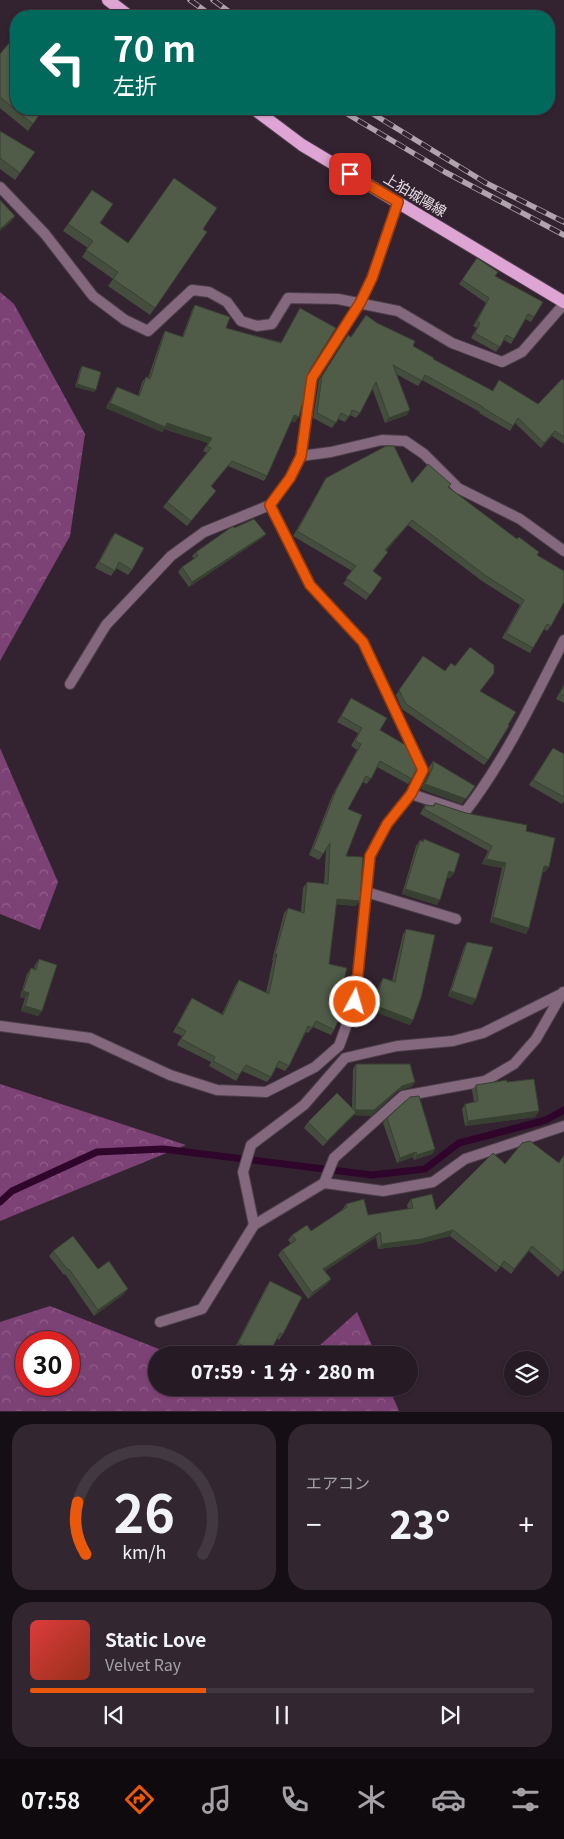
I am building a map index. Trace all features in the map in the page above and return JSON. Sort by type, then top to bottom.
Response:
[{"type":"main road","points":[[108,0],[121,10]]},
{"type":"main road","name":"上狛城陽線","points":[[262,115],[302,145],[564,303]]},
{"type":"street","points":[[0,187],[45,234],[93,296],[125,320],[148,331],[192,290],[209,292],[228,302],[241,321],[258,326],[272,324],[288,298],[338,299],[398,311],[452,343],[502,362],[522,352],[564,303]]},
{"type":"street","points":[[70,684],[106,625],[171,556],[204,532],[270,505],[290,478],[301,456],[312,378],[360,303],[372,278],[398,202]]},
{"type":"street","points":[[301,456],[332,452],[382,440],[405,441],[424,454],[458,488],[520,518],[564,551]]},
{"type":"street","points":[[0,1026],[90,1038],[170,1075],[218,1090],[266,1092],[315,1067],[339,1046],[355,1002],[370,856],[387,824],[411,794],[423,770],[363,642],[310,585],[270,505]]},
{"type":"street","points":[[411,794],[464,812],[482,789],[530,706],[564,640]]},
{"type":"street","points":[[366,892],[456,919]]},
{"type":"street","points":[[254,1225],[243,1172],[251,1145],[304,1105],[345,1058],[388,1048],[454,1042],[483,1033],[563,992]]},
{"type":"street","points":[[160,1322],[202,1309],[254,1225],[324,1183],[334,1158],[403,1096],[485,1081],[514,1064],[536,1039],[563,992]]},
{"type":"street","points":[[329,1055],[340,1065]]},
{"type":"street","points":[[324,1183],[383,1192],[432,1182],[465,1159],[564,1126]]},
{"type":"green space","points":[[0,292],[14,304],[85,434],[70,536],[0,661]]},
{"type":"green space","points":[[0,748],[58,882],[40,930],[0,914]]},
{"type":"green space","points":[[0,1084],[186,1145],[0,1221]]},
{"type":"green space","points":[[50,1306],[151,1346],[148,1346],[148,1396],[392,1396],[399,1411],[0,1411],[0,1322]]},
{"type":"green space","points":[[357,1312],[372,1346],[319,1346]]},
{"type":"building","points":[[10,42],[10,105],[0,97],[0,54]]},
{"type":"building","points":[[22,115],[39,115],[33,124]]},
{"type":"building","points":[[0,131],[35,152],[20,173],[0,158]]},
{"type":"building","points":[[174,178],[217,208],[203,229],[207,232],[155,308],[113,279],[118,272],[86,250],[93,241],[68,224],[92,190],[113,204],[100,223],[128,243]]},
{"type":"building","points":[[0,200],[15,216],[0,229]]},
{"type":"building","points":[[477,258],[498,272],[495,276],[543,302],[534,317],[528,314],[514,339],[506,335],[500,347],[475,333],[480,323],[477,321],[489,298],[462,280]]},
{"type":"building","points":[[195,305],[230,317],[226,328],[281,343],[300,308],[336,328],[310,370],[304,406],[302,405],[299,417],[294,415],[267,476],[232,461],[211,486],[216,491],[191,521],[167,502],[211,448],[207,446],[212,438],[167,423],[165,427],[110,403],[117,387],[139,396],[146,377],[150,379],[165,331],[183,337]]},
{"type":"building","points":[[366,315],[377,323],[415,341],[413,346],[433,359],[493,391],[499,380],[538,404],[562,379],[564,381],[564,437],[555,431],[544,443],[518,418],[513,426],[425,375],[422,381],[393,365],[410,410],[389,418],[376,382],[360,413],[352,410],[349,417],[341,413],[336,423],[317,413],[322,376],[348,335],[351,337]]},
{"type":"building","points":[[82,366],[101,372],[96,390],[77,384]]},
{"type":"building","points":[[386,446],[394,446],[412,483],[428,464],[451,484],[448,487],[517,539],[519,537],[539,552],[537,555],[564,571],[564,602],[551,626],[547,624],[533,648],[506,633],[524,600],[486,576],[412,520],[385,550],[388,552],[373,571],[382,578],[370,595],[346,578],[356,566],[297,531],[326,478]]},
{"type":"building","points":[[254,519],[266,534],[192,582],[182,567],[198,556],[196,552],[233,526],[234,528]]},
{"type":"building","points":[[115,533],[144,548],[132,570],[119,562],[115,571],[99,562]]},
{"type":"building","points":[[470,647],[494,665],[494,673],[480,691],[516,712],[488,760],[406,704],[399,690],[423,656],[445,671],[451,663],[455,666]]},
{"type":"building","points":[[564,685],[564,696],[560,694]]},
{"type":"building","points":[[351,698],[387,718],[380,730],[412,749],[419,764],[412,779],[380,761],[371,779],[366,776],[348,809],[362,815],[346,856],[363,857],[360,901],[337,899],[329,964],[347,968],[340,996],[348,999],[334,1030],[316,1021],[312,1028],[308,1026],[289,1066],[279,1061],[271,1077],[246,1065],[239,1075],[213,1061],[215,1057],[181,1039],[186,1031],[177,1026],[192,998],[223,1015],[239,980],[269,994],[277,954],[275,954],[288,908],[304,913],[307,882],[328,884],[330,843],[323,854],[313,849],[336,790],[361,744],[355,741],[362,728],[341,716]]},
{"type":"building","points":[[553,748],[564,754],[564,797],[533,780]]},
{"type":"building","points":[[433,761],[475,786],[466,799],[425,784],[433,767]]},
{"type":"building","points":[[435,803],[466,813],[527,825],[526,831],[555,838],[549,867],[544,866],[529,928],[493,917],[506,863],[486,859],[492,846],[424,809],[425,805],[434,806]]},
{"type":"building","points":[[424,839],[460,854],[454,873],[449,871],[440,900],[405,889],[420,840],[423,842]]},
{"type":"building","points":[[406,929],[435,935],[421,998],[413,1020],[374,1005],[383,978],[395,982]]},
{"type":"building","points":[[467,942],[493,947],[476,999],[451,991]]},
{"type":"building","points":[[39,959],[57,965],[42,1011],[25,1006],[29,993],[23,991],[31,968],[36,970]]},
{"type":"building","points":[[356,1064],[410,1064],[415,1082],[402,1086],[374,1110],[355,1110]]},
{"type":"building","points":[[534,1079],[539,1111],[468,1121],[465,1104],[478,1101],[476,1085],[507,1080],[507,1082]]},
{"type":"building","points":[[337,1093],[356,1112],[327,1141],[308,1122]]},
{"type":"building","points":[[419,1096],[435,1149],[417,1155],[416,1152],[400,1158],[387,1118],[410,1097]]},
{"type":"building","points":[[530,1141],[559,1163],[564,1155],[564,1269],[562,1272],[532,1246],[514,1269],[504,1261],[500,1267],[453,1230],[422,1239],[382,1244],[380,1232],[323,1269],[331,1279],[312,1293],[282,1250],[296,1240],[292,1235],[307,1225],[311,1231],[347,1207],[346,1204],[364,1199],[368,1215],[413,1208],[411,1199],[432,1194],[436,1210],[493,1153],[505,1164],[522,1143]]},
{"type":"building","points":[[73,1236],[98,1269],[109,1261],[128,1289],[98,1310],[69,1269],[53,1251]]},
{"type":"building","points":[[270,1281],[302,1297],[283,1334],[280,1333],[273,1346],[244,1346],[238,1343]]},
{"type":"waterway","points":[[0,1202],[12,1191],[97,1152],[163,1149],[372,1175],[425,1169],[459,1143],[546,1120],[564,1110]]},
{"type":"railway","points":[[190,0],[204,10]]},
{"type":"railway","points":[[213,0],[227,10]]},
{"type":"railway","points":[[349,115],[445,172],[564,235]]},
{"type":"railway","points":[[375,115],[486,183],[564,222]]},
{"type":"route","points":[[350,174],[398,202],[372,278],[360,303],[312,378],[301,456],[290,478],[270,505],[310,585],[363,642],[423,770],[411,794],[387,824],[370,856],[355,1002]]}]
